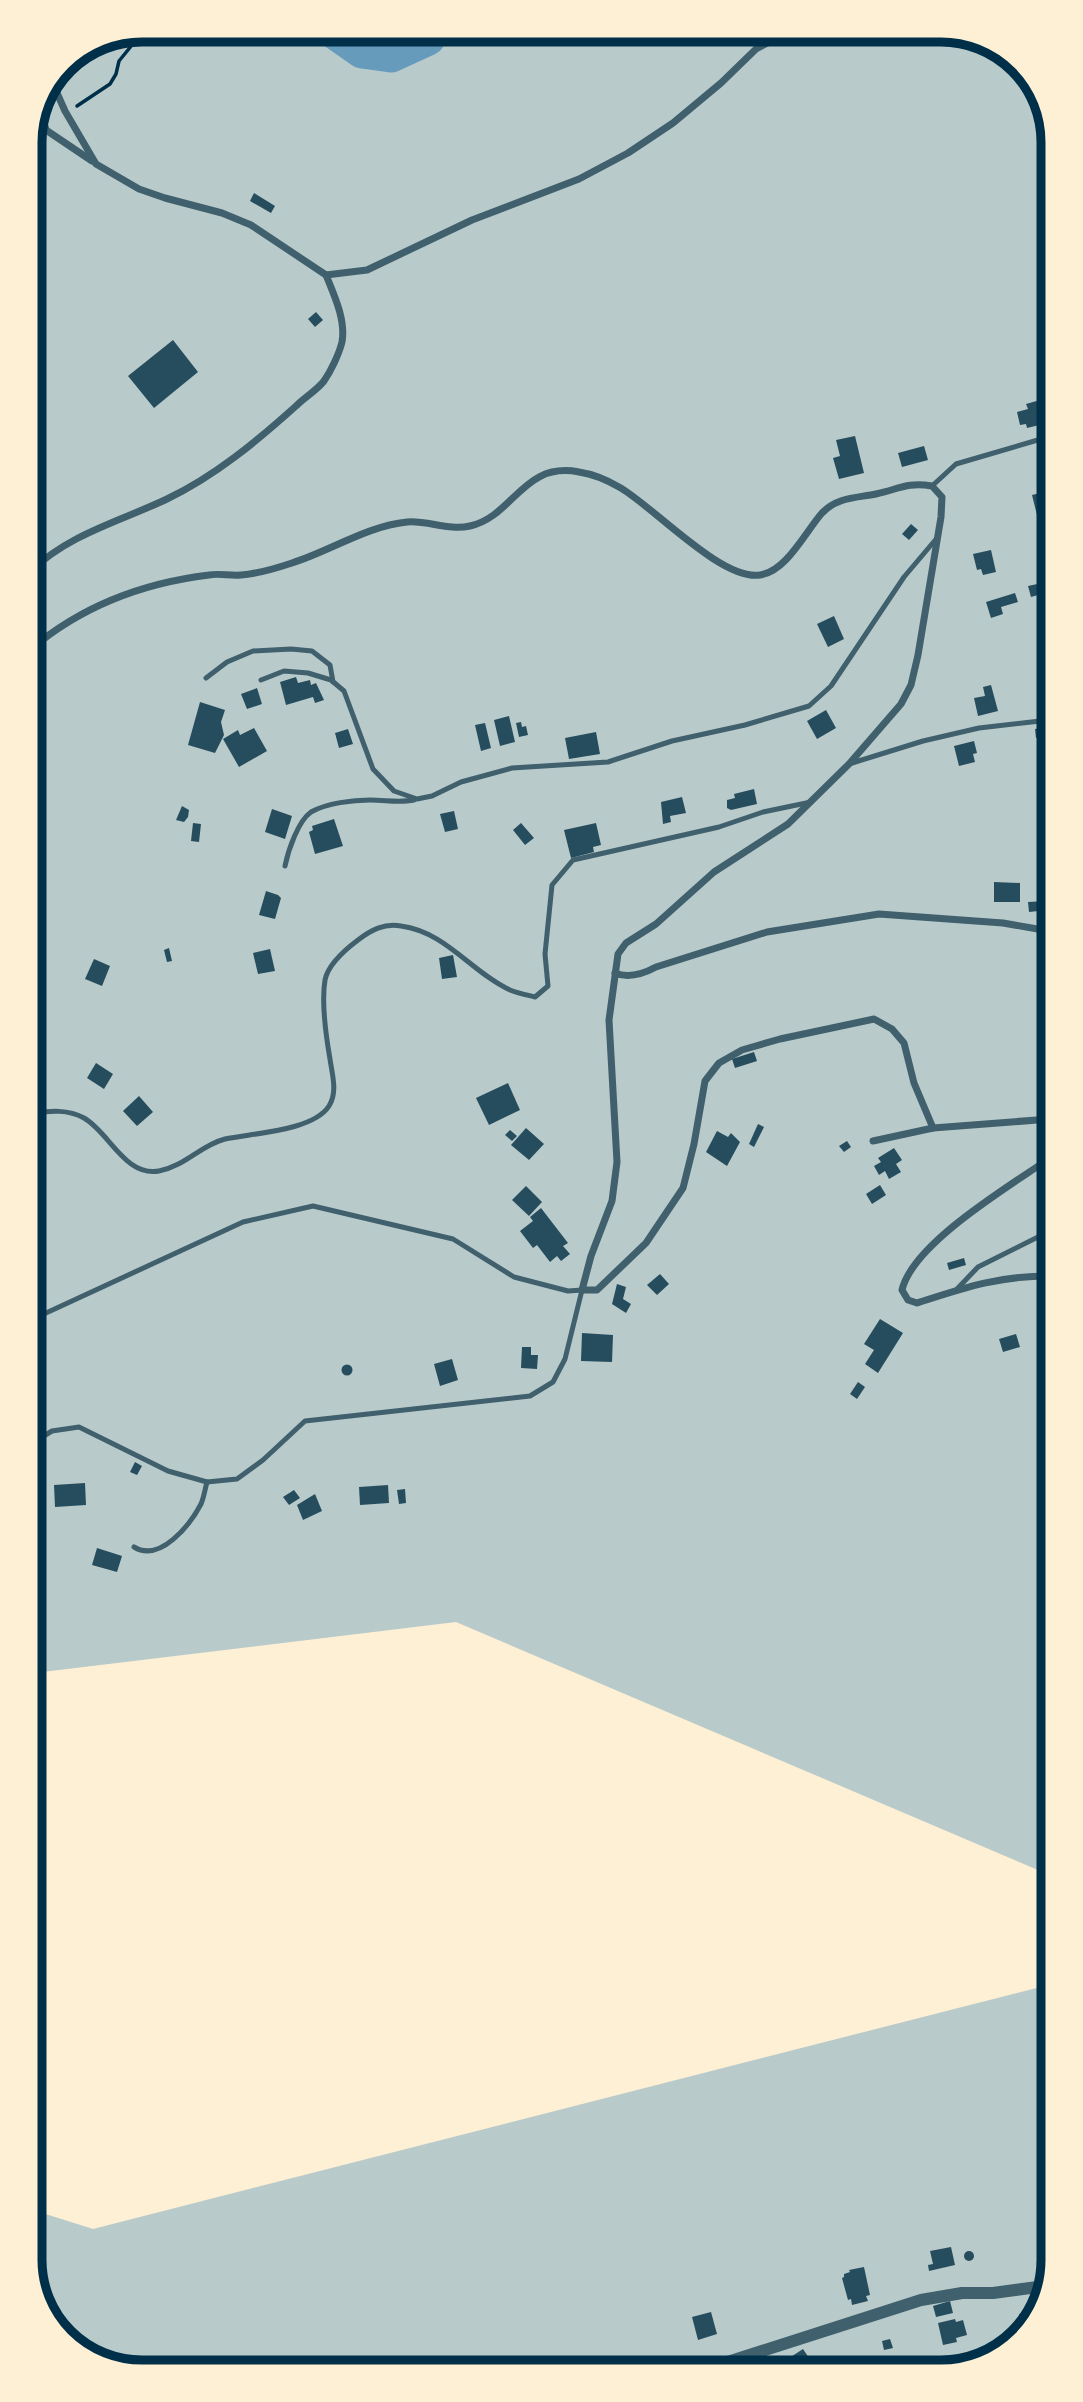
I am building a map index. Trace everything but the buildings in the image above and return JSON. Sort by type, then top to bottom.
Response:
[{"type":"street","points":[[326,275],[367,270],[472,220],[579,179],[628,153],[673,123],[722,83],[756,49],[769,42]]},
{"type":"street","points":[[56,91],[96,164]]},
{"type":"street","points":[[42,561],[92,530],[169,498],[216,471],[275,425],[325,380],[342,342],[342,327],[336,300],[326,275],[251,225],[222,212],[139,189],[43,130]]},
{"type":"street","points":[[42,640],[100,603],[132,591],[211,574],[242,575],[280,566],[381,528],[407,522],[468,527],[498,512],[524,485],[537,477],[559,471],[578,471],[620,487],[700,549],[740,571],[758,576],[771,572],[783,562],[823,512],[837,502],[914,483],[932,486],[942,497],[928,603],[911,685],[901,705],[849,764],[788,824],[714,872],[656,924],[626,943],[618,954],[609,1020],[617,1162],[612,1201],[591,1256],[582,1290],[597,1290],[621,1269],[646,1243],[683,1188],[705,1081],[719,1063],[742,1049],[874,1019],[892,1029],[904,1043],[914,1083],[933,1128]]},
{"type":"street","points":[[615,973],[622,976],[642,975],[656,967],[767,932],[879,914],[1003,923],[1041,930]]},
{"type":"street","points":[[873,1142],[933,1128],[1041,1120]]},
{"type":"street","points":[[1041,1164],[941,1236],[905,1277],[902,1290],[908,1300],[917,1303],[957,1289],[1017,1276],[1041,1276]]},
{"type":"street","points":[[734,2360],[921,2300],[962,2293],[1038,2287]]},
{"type":"lane","points":[[932,486],[956,464],[1041,439]]},
{"type":"lane","points":[[285,866],[290,844],[310,813],[338,803],[370,800],[402,802],[432,796],[461,782],[512,768],[608,762],[672,741],[745,725],[809,706],[831,686],[904,578],[937,538]]},
{"type":"lane","points":[[206,678],[227,662],[253,651],[291,649],[312,652],[330,665],[333,682]]},
{"type":"lane","points":[[261,680],[284,671],[308,673],[333,682],[344,691],[373,769],[394,791],[417,799]]},
{"type":"lane","points":[[849,764],[923,741],[979,728],[1041,721]]},
{"type":"lane","points":[[42,1113],[70,1112],[86,1119],[120,1154],[138,1167],[157,1171],[176,1165],[204,1146],[218,1141],[281,1130],[313,1119],[329,1106],[334,1087],[325,1008],[325,978],[341,955],[374,928],[401,926],[442,940],[480,971],[510,990],[535,997],[548,986],[545,954],[552,885],[573,860],[719,827],[763,812],[811,802]]},
{"type":"lane","points":[[42,1315],[243,1222],[313,1206],[453,1239],[514,1277],[568,1291],[582,1290],[565,1359],[553,1382],[530,1396],[305,1421],[263,1460],[237,1479],[207,1482],[168,1471],[79,1427],[52,1431],[42,1437]]},
{"type":"lane","points":[[957,1289],[978,1267],[1041,1236]]},
{"type":"lane","points":[[134,1547],[142,1552],[158,1551],[173,1538],[201,1503],[207,1482]]},
{"type":"path","points":[[66,113],[110,84],[119,61],[132,43]]},
{"type":"shaded area","points":[[142,42],[948,42],[967,45],[991,55],[1024,86],[1036,110],[1041,142],[1041,1871],[456,1622],[42,1672],[42,135],[45,116],[52,98],[76,67],[92,55],[110,47]]},
{"type":"shaded area","points":[[1041,1987],[1041,2260],[1038,2286],[1024,2316],[1016,2326],[991,2347],[973,2355],[941,2360],[135,2360],[110,2355],[81,2339],[59,2316],[47,2292],[42,2260],[42,2213],[93,2229]]},
{"type":"waterway","points":[[349,42],[362,51],[391,55],[419,42]]}]
